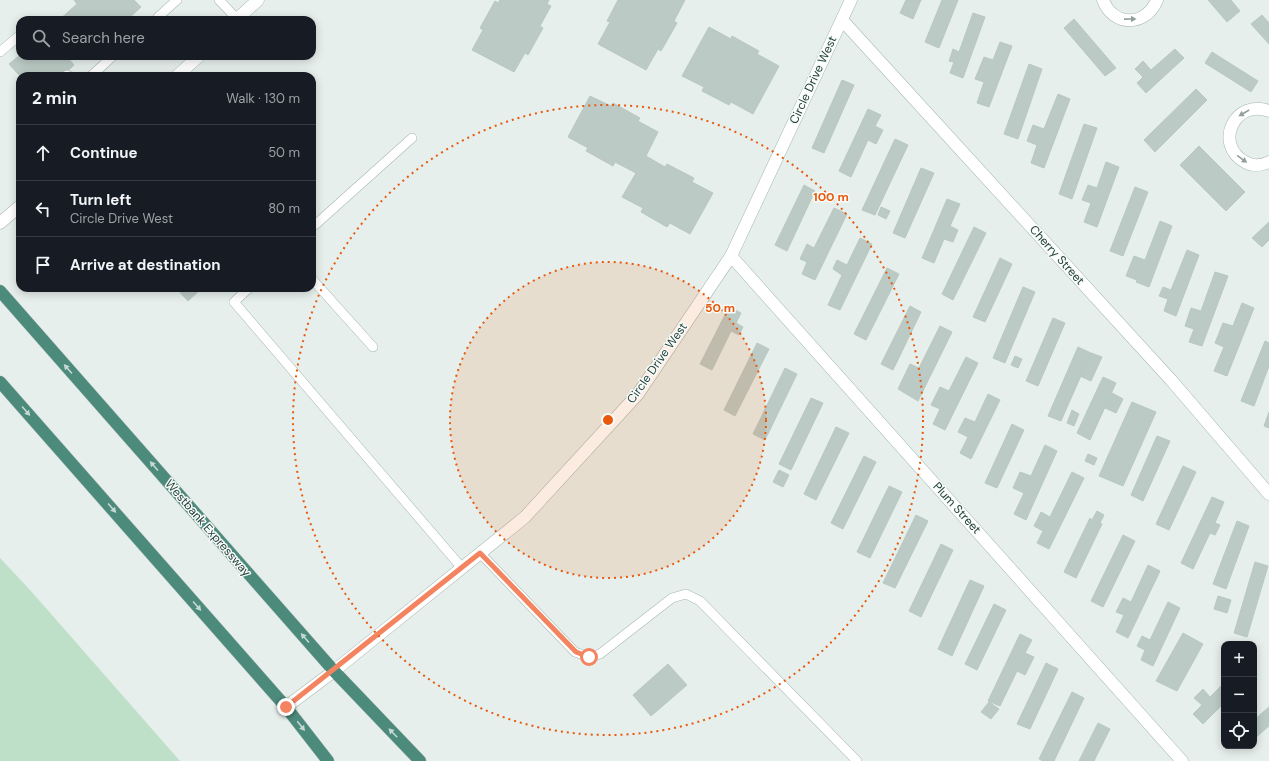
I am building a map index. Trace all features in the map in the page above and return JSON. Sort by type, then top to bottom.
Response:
[{"type":"highway","name":"Westbank Expressway","points":[[0,291],[334,671],[420,761]]},
{"type":"highway","points":[[0,382],[286,707],[328,761]]},
{"type":"street","points":[[241,16],[258,0]]},
{"type":"street","name":"Circle Drive West","points":[[286,707],[334,671],[525,517],[638,394],[731,256],[851,0]]},
{"type":"street","points":[[1103,0],[1107,10],[1124,20],[1141,18],[1149,13],[1157,0]]},
{"type":"street","name":"Cherry Street","points":[[842,20],[1172,380],[1269,494]]},
{"type":"street","points":[[185,72],[195,60]]},
{"type":"street","points":[[1269,111],[1262,108],[1244,112],[1234,121],[1229,134],[1230,144],[1240,159],[1248,164],[1257,165],[1269,162]]},
{"type":"street","points":[[0,223],[16,209]]},
{"type":"street","name":"Plum Street","points":[[731,256],[1182,761]]},
{"type":"lane","points":[[159,16],[177,0]]},
{"type":"lane","points":[[219,0],[233,16]]},
{"type":"lane","points":[[0,52],[16,38]]},
{"type":"lane","points":[[95,72],[109,60]]},
{"type":"lane","points":[[316,222],[412,138]]},
{"type":"lane","points":[[316,284],[372,347]]},
{"type":"lane","points":[[245,292],[234,302],[462,568]]},
{"type":"lane","points":[[480,553],[576,652],[589,657],[600,654],[672,598],[686,594],[700,601],[857,761]]},
{"type":"green space","points":[[0,558],[30,590],[180,761],[0,761]]},
{"type":"building","points":[[74,0],[134,0],[141,7],[131,16],[64,16],[77,4]]},
{"type":"building","points":[[500,0],[549,0],[547,4],[551,6],[540,26],[543,28],[528,55],[525,53],[514,72],[472,50],[483,30],[480,28],[495,1],[498,3]]},
{"type":"building","points":[[618,0],[685,0],[674,21],[677,23],[661,51],[658,49],[646,70],[598,44],[610,22],[607,21]]},
{"type":"building","points":[[906,0],[921,0],[913,19],[900,13]]},
{"type":"building","points":[[942,0],[958,0],[939,48],[925,42]]},
{"type":"building","points":[[1208,0],[1231,0],[1240,11],[1227,22]]},
{"type":"building","points":[[973,13],[985,17],[963,78],[950,73],[954,62],[949,61],[953,49],[959,52]]},
{"type":"building","points":[[1262,15],[1269,23],[1269,44],[1251,24]]},
{"type":"building","points":[[1074,19],[1116,68],[1105,76],[1064,28]]},
{"type":"building","points":[[709,27],[731,39],[732,36],[759,51],[757,54],[779,66],[753,114],[731,102],[729,105],[702,91],[704,87],[682,76]]},
{"type":"building","points":[[1000,42],[1012,46],[989,107],[977,103],[984,82],[975,79],[984,57],[993,60]]},
{"type":"building","points":[[1175,49],[1184,58],[1146,93],[1137,83],[1143,77],[1135,69],[1143,61],[1151,70]]},
{"type":"building","points":[[1212,52],[1258,81],[1251,92],[1205,63]]},
{"type":"building","points":[[16,58],[16,60],[70,60],[74,65],[66,72],[16,72],[9,64]]},
{"type":"building","points":[[1029,64],[1042,69],[1018,139],[1004,134]]},
{"type":"building","points":[[842,80],[854,85],[824,153],[812,148]]},
{"type":"building","points":[[1196,89],[1207,100],[1155,152],[1144,140]]},
{"type":"building","points":[[1058,94],[1070,99],[1044,168],[1031,163],[1037,145],[1027,141],[1033,125],[1044,129]]},
{"type":"building","points":[[590,96],[611,106],[613,103],[640,118],[638,121],[658,132],[646,156],[665,167],[667,164],[694,178],[692,182],[713,193],[690,234],[670,223],[667,227],[641,212],[643,208],[622,197],[636,173],[615,162],[613,166],[586,151],[588,148],[568,137]]},
{"type":"building","points":[[868,109],[881,115],[875,126],[883,130],[876,144],[868,140],[851,177],[839,171]]},
{"type":"building","points":[[1084,124],[1097,128],[1072,199],[1059,194]]},
{"type":"building","points":[[895,139],[908,145],[875,215],[862,210]]},
{"type":"building","points":[[1199,146],[1245,192],[1226,211],[1180,165]]},
{"type":"building","points":[[1106,162],[1119,167],[1097,227],[1084,222],[1091,203],[1082,200],[1088,185],[1097,188]]},
{"type":"building","points":[[921,168],[934,173],[905,238],[893,233]]},
{"type":"building","points":[[804,185],[815,191],[787,251],[775,245]]},
{"type":"building","points":[[1135,187],[1148,192],[1123,256],[1110,251]]},
{"type":"building","points":[[947,199],[960,204],[950,226],[958,230],[953,242],[944,239],[934,263],[922,258]]},
{"type":"building","points":[[881,207],[890,211],[886,219],[878,215]]},
{"type":"building","points":[[834,208],[847,214],[815,280],[802,274],[807,262],[800,259],[807,244],[814,248]]},
{"type":"building","points":[[1160,221],[1172,226],[1149,287],[1126,276],[1134,256],[1145,260]]},
{"type":"building","points":[[1269,222],[1269,240],[1262,247],[1252,238]]},
{"type":"building","points":[[974,227],[986,233],[953,300],[942,294]]},
{"type":"building","points":[[860,238],[872,244],[840,310],[828,305],[842,275],[833,269],[837,260],[847,265]]},
{"type":"building","points":[[1187,250],[1199,255],[1176,316],[1164,311],[1168,299],[1159,296],[1163,287],[1171,290]]},
{"type":"building","points":[[1000,258],[1012,264],[985,322],[973,317]]},
{"type":"building","points":[[887,268],[899,274],[866,340],[854,334]]},
{"type":"building","points":[[1215,272],[1228,276],[1202,346],[1189,342],[1194,329],[1185,326],[1191,308],[1201,311]]},
{"type":"building","points":[[1023,287],[1035,292],[1005,363],[993,358]]},
{"type":"building","points":[[180,292],[198,292],[188,301]]},
{"type":"building","points":[[1242,303],[1254,308],[1227,376],[1214,371],[1224,347],[1215,343],[1223,323],[1233,326]]},
{"type":"building","points":[[910,306],[921,312],[893,370],[881,364]]},
{"type":"building","points":[[729,307],[741,313],[736,323],[743,327],[739,335],[731,331],[712,370],[700,364]]},
{"type":"building","points":[[1053,318],[1065,323],[1038,386],[1026,381]]},
{"type":"building","points":[[940,326],[952,332],[918,401],[898,389],[910,364],[919,368]]},
{"type":"building","points":[[1265,341],[1269,343],[1269,366],[1254,406],[1241,401]]},
{"type":"building","points":[[757,343],[769,349],[735,416],[724,410]]},
{"type":"building","points":[[1078,347],[1091,353],[1061,421],[1048,416]]},
{"type":"building","points":[[1091,353],[1102,357],[1091,381],[1080,376]]},
{"type":"building","points":[[1015,356],[1022,359],[1018,368],[1011,365]]},
{"type":"building","points":[[966,357],[978,363],[945,430],[933,424],[940,409],[931,405],[940,387],[949,391]]},
{"type":"building","points":[[785,368],[797,374],[765,440],[753,434]]},
{"type":"building","points":[[1103,377],[1116,383],[1090,440],[1077,433]]},
{"type":"building","points":[[1112,393],[1123,399],[1116,413],[1105,408]]},
{"type":"building","points":[[988,394],[1000,400],[971,459],[960,453],[968,437],[958,432],[965,418],[975,422]]},
{"type":"building","points":[[811,398],[823,403],[791,470],[779,464]]},
{"type":"building","points":[[1132,402],[1156,412],[1123,486],[1099,476]]},
{"type":"building","points":[[1072,410],[1079,414],[1074,426],[1067,423]]},
{"type":"building","points":[[1269,412],[1269,428],[1264,426]]},
{"type":"building","points":[[1012,424],[1024,430],[997,488],[985,483]]},
{"type":"building","points":[[836,427],[849,433],[816,500],[804,494]]},
{"type":"building","points":[[1157,436],[1170,441],[1143,501],[1131,495]]},
{"type":"building","points":[[1045,445],[1057,451],[1026,520],[1014,514],[1024,493],[1013,488],[1020,472],[1031,476]]},
{"type":"building","points":[[1088,454],[1097,458],[1094,465],[1085,461]]},
{"type":"building","points":[[864,456],[876,462],[843,529],[831,523]]},
{"type":"building","points":[[1183,466],[1196,472],[1169,530],[1156,524]]},
{"type":"building","points":[[779,470],[789,475],[783,487],[773,482]]},
{"type":"building","points":[[1072,472],[1084,478],[1049,549],[1037,543],[1043,531],[1034,526],[1041,512],[1050,517]]},
{"type":"building","points":[[889,486],[902,492],[870,558],[857,552]]},
{"type":"building","points":[[1212,497],[1224,502],[1215,523],[1220,525],[1215,535],[1210,533],[1193,569],[1181,563]]},
{"type":"building","points":[[1097,511],[1104,515],[1100,523],[1102,524],[1076,578],[1064,572],[1090,518],[1092,520]]},
{"type":"building","points":[[916,515],[928,521],[895,588],[883,583]]},
{"type":"building","points":[[1237,521],[1249,526],[1226,589],[1213,584]]},
{"type":"building","points":[[1123,535],[1135,541],[1103,607],[1091,601]]},
{"type":"building","points":[[941,544],[953,550],[921,617],[909,611]]},
{"type":"building","points":[[1255,562],[1268,566],[1247,637],[1234,633]]},
{"type":"building","points":[[1148,565],[1160,571],[1128,638],[1116,632],[1124,615],[1116,612],[1123,598],[1131,602]]},
{"type":"building","points":[[970,580],[984,586],[952,656],[938,649]]},
{"type":"building","points":[[1218,596],[1231,600],[1227,613],[1214,609]]},
{"type":"building","points":[[1168,602],[1180,608],[1153,666],[1141,660],[1145,650],[1137,646],[1142,636],[1150,640]]},
{"type":"building","points":[[994,604],[1006,610],[977,670],[965,664]]},
{"type":"building","points":[[1183,633],[1203,644],[1177,691],[1156,681]]},
{"type":"building","points":[[1020,634],[1032,640],[1025,653],[1034,657],[1025,675],[1017,671],[1000,706],[988,701]]},
{"type":"building","points":[[1046,663],[1058,669],[1030,729],[1017,724]]},
{"type":"building","points":[[668,664],[687,685],[651,716],[633,695]]},
{"type":"building","points":[[1221,686],[1221,706],[1203,724],[1193,714],[1202,705],[1194,698],[1203,689],[1210,697]]},
{"type":"building","points":[[1072,692],[1084,698],[1054,761],[1043,761],[1039,759]]},
{"type":"building","points":[[989,702],[999,709],[991,719],[981,712]]},
{"type":"building","points":[[1269,707],[1269,726],[1257,736],[1257,717]]},
{"type":"building","points":[[1098,723],[1110,729],[1094,761],[1079,761]]},
{"type":"route","points":[[286,707],[334,671],[480,553],[576,652],[589,657]]}]
